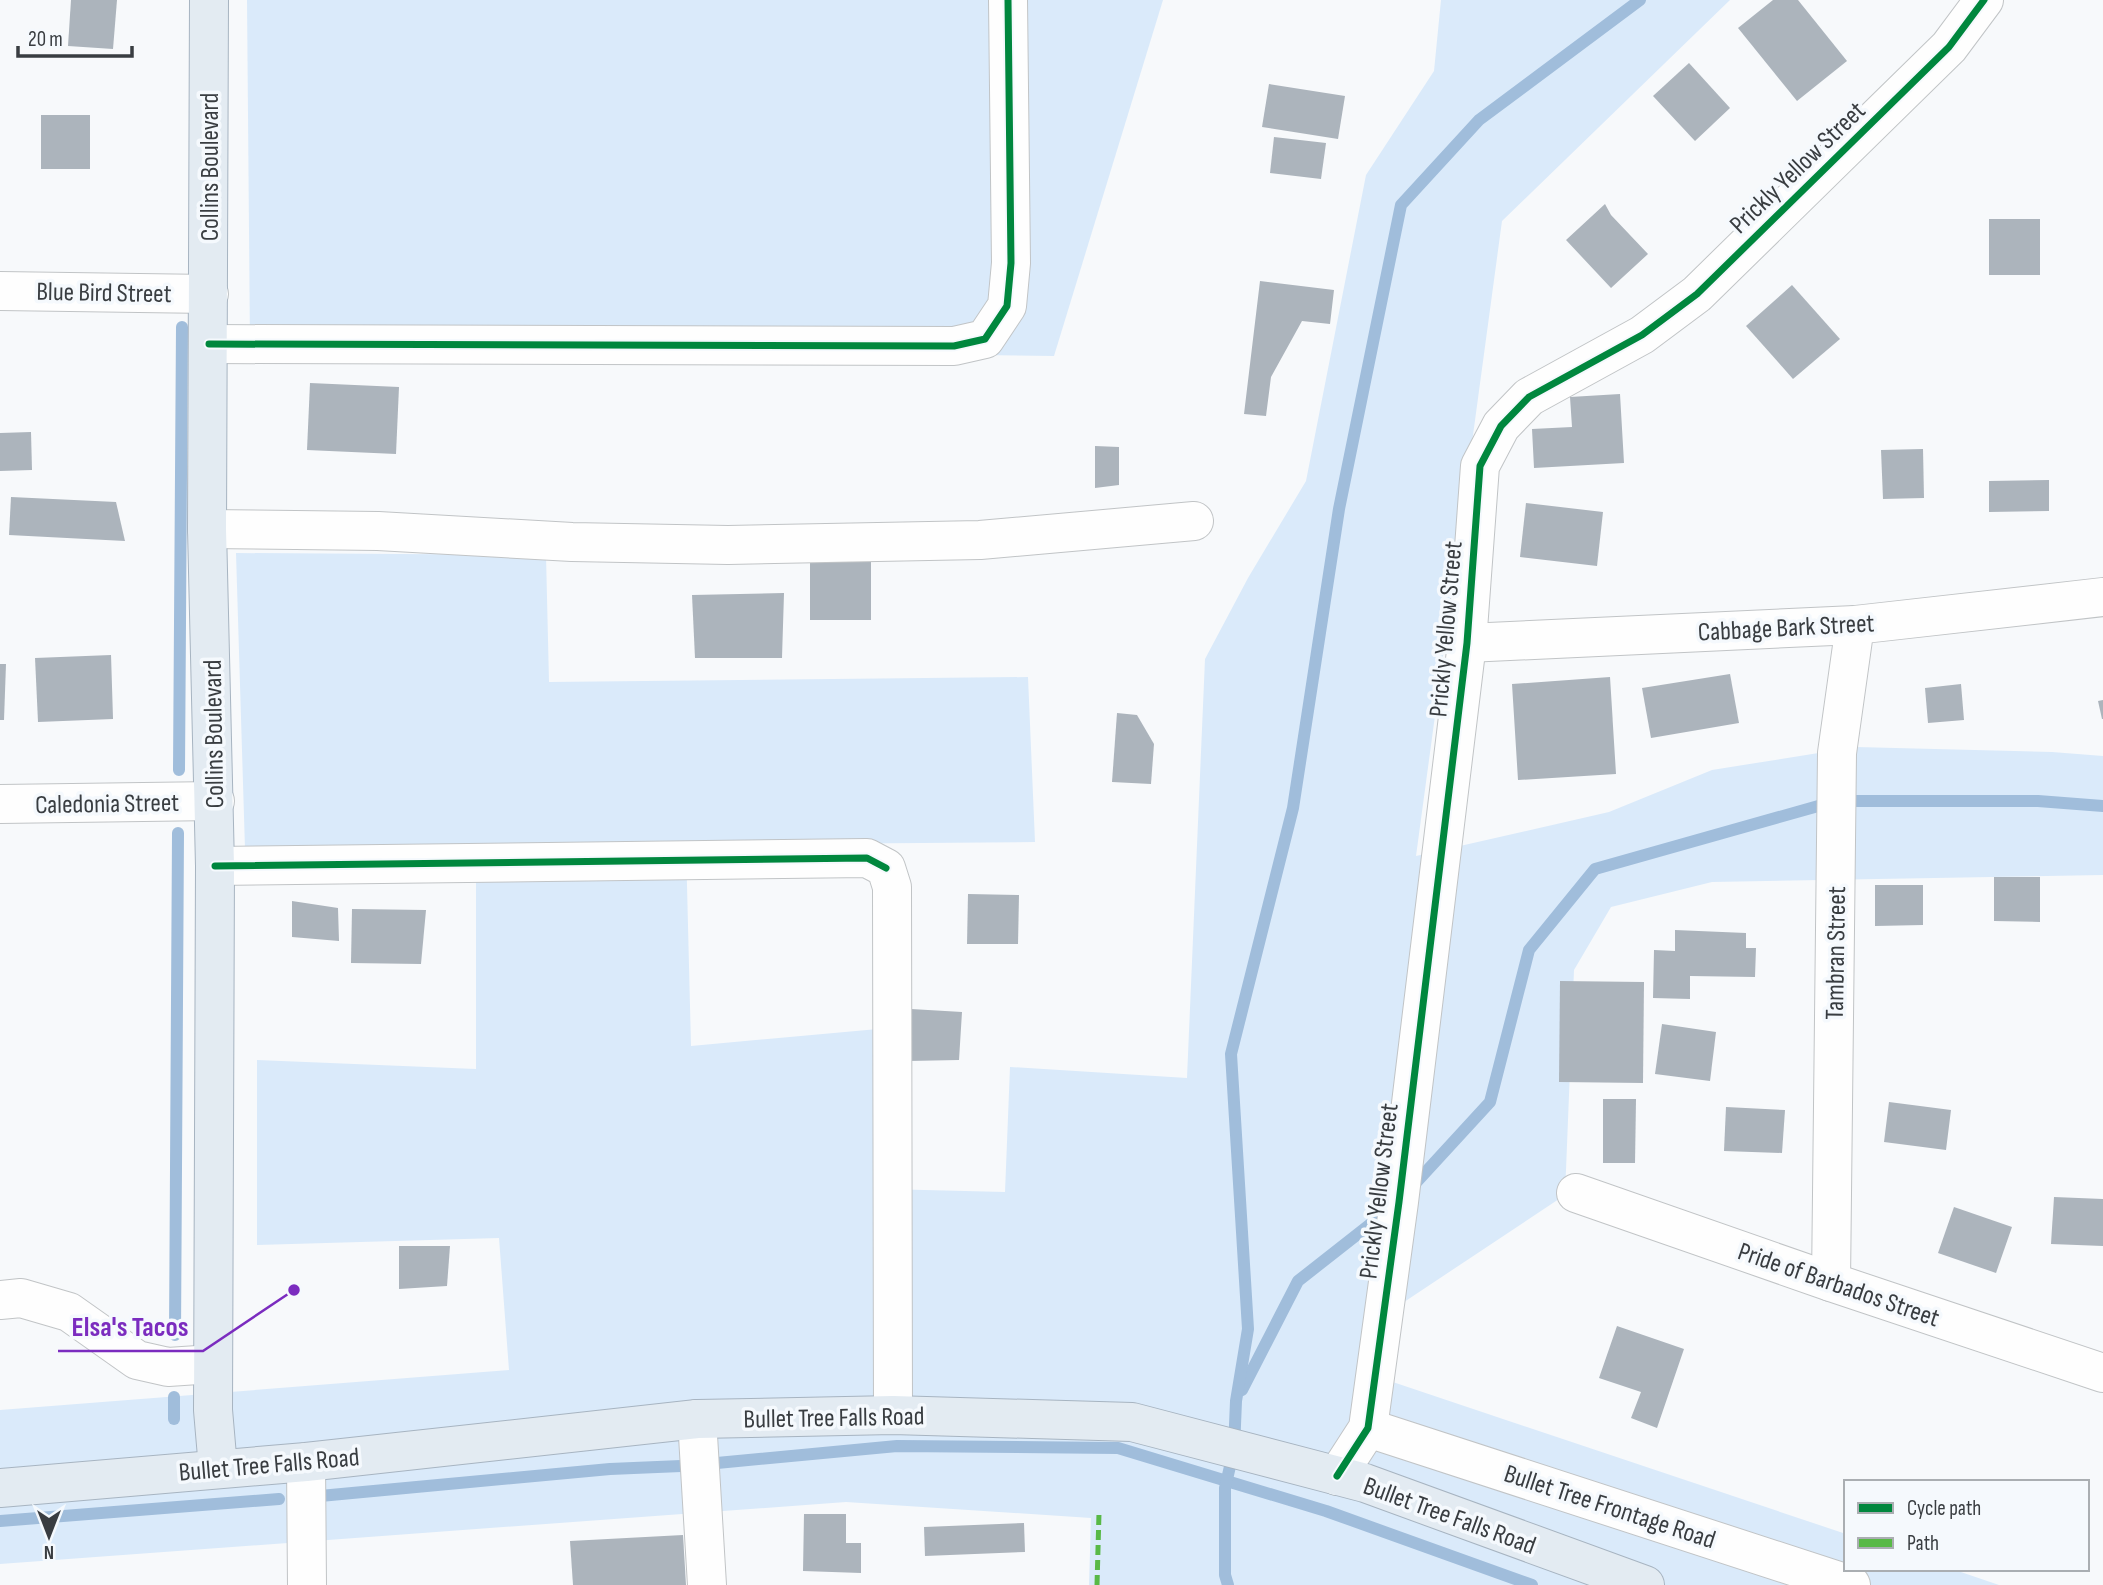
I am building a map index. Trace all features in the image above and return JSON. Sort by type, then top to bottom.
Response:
[{"type":"main road","name":"Collins Boulevard","points":[[209,0],[207,529],[215,801],[213,1410],[218,1468]]},
{"type":"main road","name":"Bullet Tree Falls Road","points":[[0,1488],[306,1462],[697,1419],[893,1415],[1132,1422],[1365,1483],[1645,1585]]},
{"type":"street","points":[[209,344],[954,346],[985,339],[1007,306],[1012,263],[1009,0]]},
{"type":"street","name":"Prickly Yellow Street","points":[[1337,1476],[1368,1429],[1467,643],[1480,466],[1501,426],[1529,397],[1642,335],[1697,294],[1949,47],[1984,0]]},
{"type":"street","name":"Blue Bird Street","points":[[0,291],[209,294]]},
{"type":"street","points":[[207,529],[378,531],[572,542],[728,545],[981,540],[1194,521]]},
{"type":"street","name":"Cabbage Bark Street","points":[[1467,643],[1855,625],[2103,597]]},
{"type":"street","name":"Tambran Street","points":[[1831,1282],[1837,753],[1855,625]]},
{"type":"street","name":"Caledonia Street","points":[[0,804],[215,801]]},
{"type":"street","points":[[215,866],[867,858],[886,868],[892,887],[893,1415]]},
{"type":"street","name":"Pride of Barbados Street","points":[[1576,1193],[2103,1373]]},
{"type":"street","points":[[0,1300],[21,1298],[69,1311],[138,1360],[168,1367],[213,1364]]},
{"type":"street","points":[[697,1419],[707,1585]]},
{"type":"street","name":"Bullet Tree Frontage Road","points":[[1368,1429],[1851,1585]]},
{"type":"street","points":[[306,1462],[307,1585]]},
{"type":"shaded area","points":[[247,0],[1163,0],[1054,356],[250,346]]},
{"type":"shaded area","points":[[1441,0],[1730,0],[1502,221],[1416,856],[1609,812],[1712,770],[1856,747],[2052,752],[2103,756],[2103,875],[1712,882],[1611,907],[1574,970],[1565,1195],[1371,1324],[1366,1373],[1844,1533],[1844,1571],[1958,1571],[1999,1585],[1089,1585],[1091,1518],[846,1502],[0,1564],[0,1410],[509,1370],[499,1238],[257,1245],[257,1060],[476,1069],[476,854],[245,849],[236,553],[546,555],[549,682],[1028,677],[1035,842],[686,845],[691,1046],[889,1028],[884,1189],[1005,1192],[1010,1067],[1187,1078],[1205,659],[1248,578],[1306,481],[1366,175],[1434,71]]},
{"type":"building","points":[[71,0],[117,0],[113,49],[68,46]]},
{"type":"building","points":[[1773,0],[1798,0],[1847,61],[1797,101],[1738,28]]},
{"type":"building","points":[[1689,63],[1730,108],[1695,141],[1653,96]]},
{"type":"building","points":[[1269,84],[1345,96],[1338,139],[1262,127]]},
{"type":"building","points":[[41,115],[90,115],[90,169],[41,169]]},
{"type":"building","points":[[1274,137],[1326,143],[1321,179],[1270,173]]},
{"type":"building","points":[[1605,204],[1611,215],[1648,254],[1611,288],[1566,240]]},
{"type":"building","points":[[1989,219],[2040,219],[2040,275],[1989,275]]},
{"type":"building","points":[[1260,281],[1334,290],[1330,324],[1302,321],[1271,377],[1266,416],[1244,414]]},
{"type":"building","points":[[1792,285],[1840,339],[1793,379],[1746,326]]},
{"type":"building","points":[[310,383],[399,387],[396,454],[307,450]]},
{"type":"building","points":[[1620,394],[1624,463],[1534,468],[1532,429],[1572,427],[1570,397]]},
{"type":"building","points":[[31,432],[32,470],[0,471],[0,433]]},
{"type":"building","points":[[1095,446],[1119,447],[1119,485],[1095,488]]},
{"type":"building","points":[[1923,449],[1924,498],[1883,499],[1881,450]]},
{"type":"building","points":[[2049,480],[2049,511],[1989,512],[1989,481]]},
{"type":"building","points":[[11,497],[116,502],[125,541],[9,535]]},
{"type":"building","points":[[1526,503],[1603,512],[1597,566],[1520,557]]},
{"type":"building","points":[[810,559],[871,559],[871,620],[810,620]]},
{"type":"building","points":[[784,593],[782,658],[695,658],[692,595]]},
{"type":"building","points":[[111,655],[113,719],[38,722],[35,658]]},
{"type":"building","points":[[0,664],[6,664],[4,720],[0,720]]},
{"type":"building","points":[[1730,674],[1739,723],[1651,738],[1642,688]]},
{"type":"building","points":[[1610,677],[1616,774],[1518,780],[1512,684]]},
{"type":"building","points":[[1961,684],[1964,720],[1928,723],[1925,688]]},
{"type":"building","points":[[2103,700],[2103,719],[2102,719],[2098,701]]},
{"type":"building","points":[[1117,713],[1137,715],[1154,744],[1151,784],[1112,782]]},
{"type":"building","points":[[1994,877],[2040,877],[2040,922],[1994,921]]},
{"type":"building","points":[[1875,885],[1923,885],[1923,925],[1875,926]]},
{"type":"building","points":[[968,894],[1019,895],[1018,944],[967,944]]},
{"type":"building","points":[[292,901],[338,908],[339,941],[292,937]]},
{"type":"building","points":[[352,909],[426,910],[421,964],[351,963]]},
{"type":"building","points":[[1675,930],[1746,933],[1746,948],[1756,948],[1755,977],[1690,976],[1690,999],[1653,998],[1654,950],[1675,951]]},
{"type":"building","points":[[1560,981],[1644,982],[1643,1083],[1559,1082]]},
{"type":"building","points":[[911,1009],[962,1012],[959,1060],[908,1061]]},
{"type":"building","points":[[1662,1024],[1716,1032],[1710,1081],[1655,1074]]},
{"type":"building","points":[[1603,1099],[1636,1099],[1635,1163],[1603,1163]]},
{"type":"building","points":[[1889,1102],[1951,1110],[1946,1150],[1884,1142]]},
{"type":"building","points":[[1726,1107],[1785,1110],[1782,1153],[1724,1151]]},
{"type":"building","points":[[2054,1197],[2103,1199],[2103,1246],[2051,1244]]},
{"type":"building","points":[[1954,1207],[2012,1227],[1996,1273],[1938,1253]]},
{"type":"building","points":[[399,1246],[450,1246],[447,1286],[399,1289]]},
{"type":"building","points":[[1617,1326],[1684,1349],[1657,1428],[1631,1418],[1641,1392],[1599,1378]]},
{"type":"building","points":[[804,1514],[846,1514],[846,1543],[861,1543],[861,1573],[803,1571]]},
{"type":"building","points":[[1024,1523],[1025,1552],[925,1556],[924,1527]]},
{"type":"building","points":[[683,1535],[686,1585],[573,1585],[570,1541]]},
{"type":"waterway","points":[[1228,1585],[1225,1575],[1225,1488],[1234,1449],[1236,1401],[1248,1329],[1231,1054],[1293,808],[1339,509],[1401,205],[1479,120],[1640,0]]},
{"type":"waterway","points":[[179,770],[182,327]]},
{"type":"waterway","points":[[1411,1188],[1490,1102],[1529,950],[1595,869],[1836,801],[2038,801],[2103,806]]},
{"type":"waterway","points":[[175,1335],[178,833]]},
{"type":"waterway","points":[[1242,1390],[1298,1281],[1391,1208]]},
{"type":"waterway","points":[[174,1397],[174,1419]]},
{"type":"waterway","points":[[717,1463],[897,1446],[1118,1448],[1326,1511],[1532,1585]]},
{"type":"waterway","points":[[320,1496],[610,1469],[681,1466]]},
{"type":"waterway","points":[[0,1521],[279,1499]]},
{"type":"marked path","points":[[1097,1585],[1099,1513]]},
{"type":"cycle path","points":[[209,344],[954,346],[985,339],[1007,306],[1011,263],[1008,0]]},
{"type":"cycle path","points":[[1337,1476],[1368,1428],[1399,1202],[1467,643],[1480,466],[1501,426],[1529,397],[1642,335],[1697,294],[1949,47],[1984,0]]},
{"type":"cycle path","points":[[215,866],[867,858],[886,868]]},
{"type":"place","name":"Elsa's Tacos","points":[[294,1290]]}]
